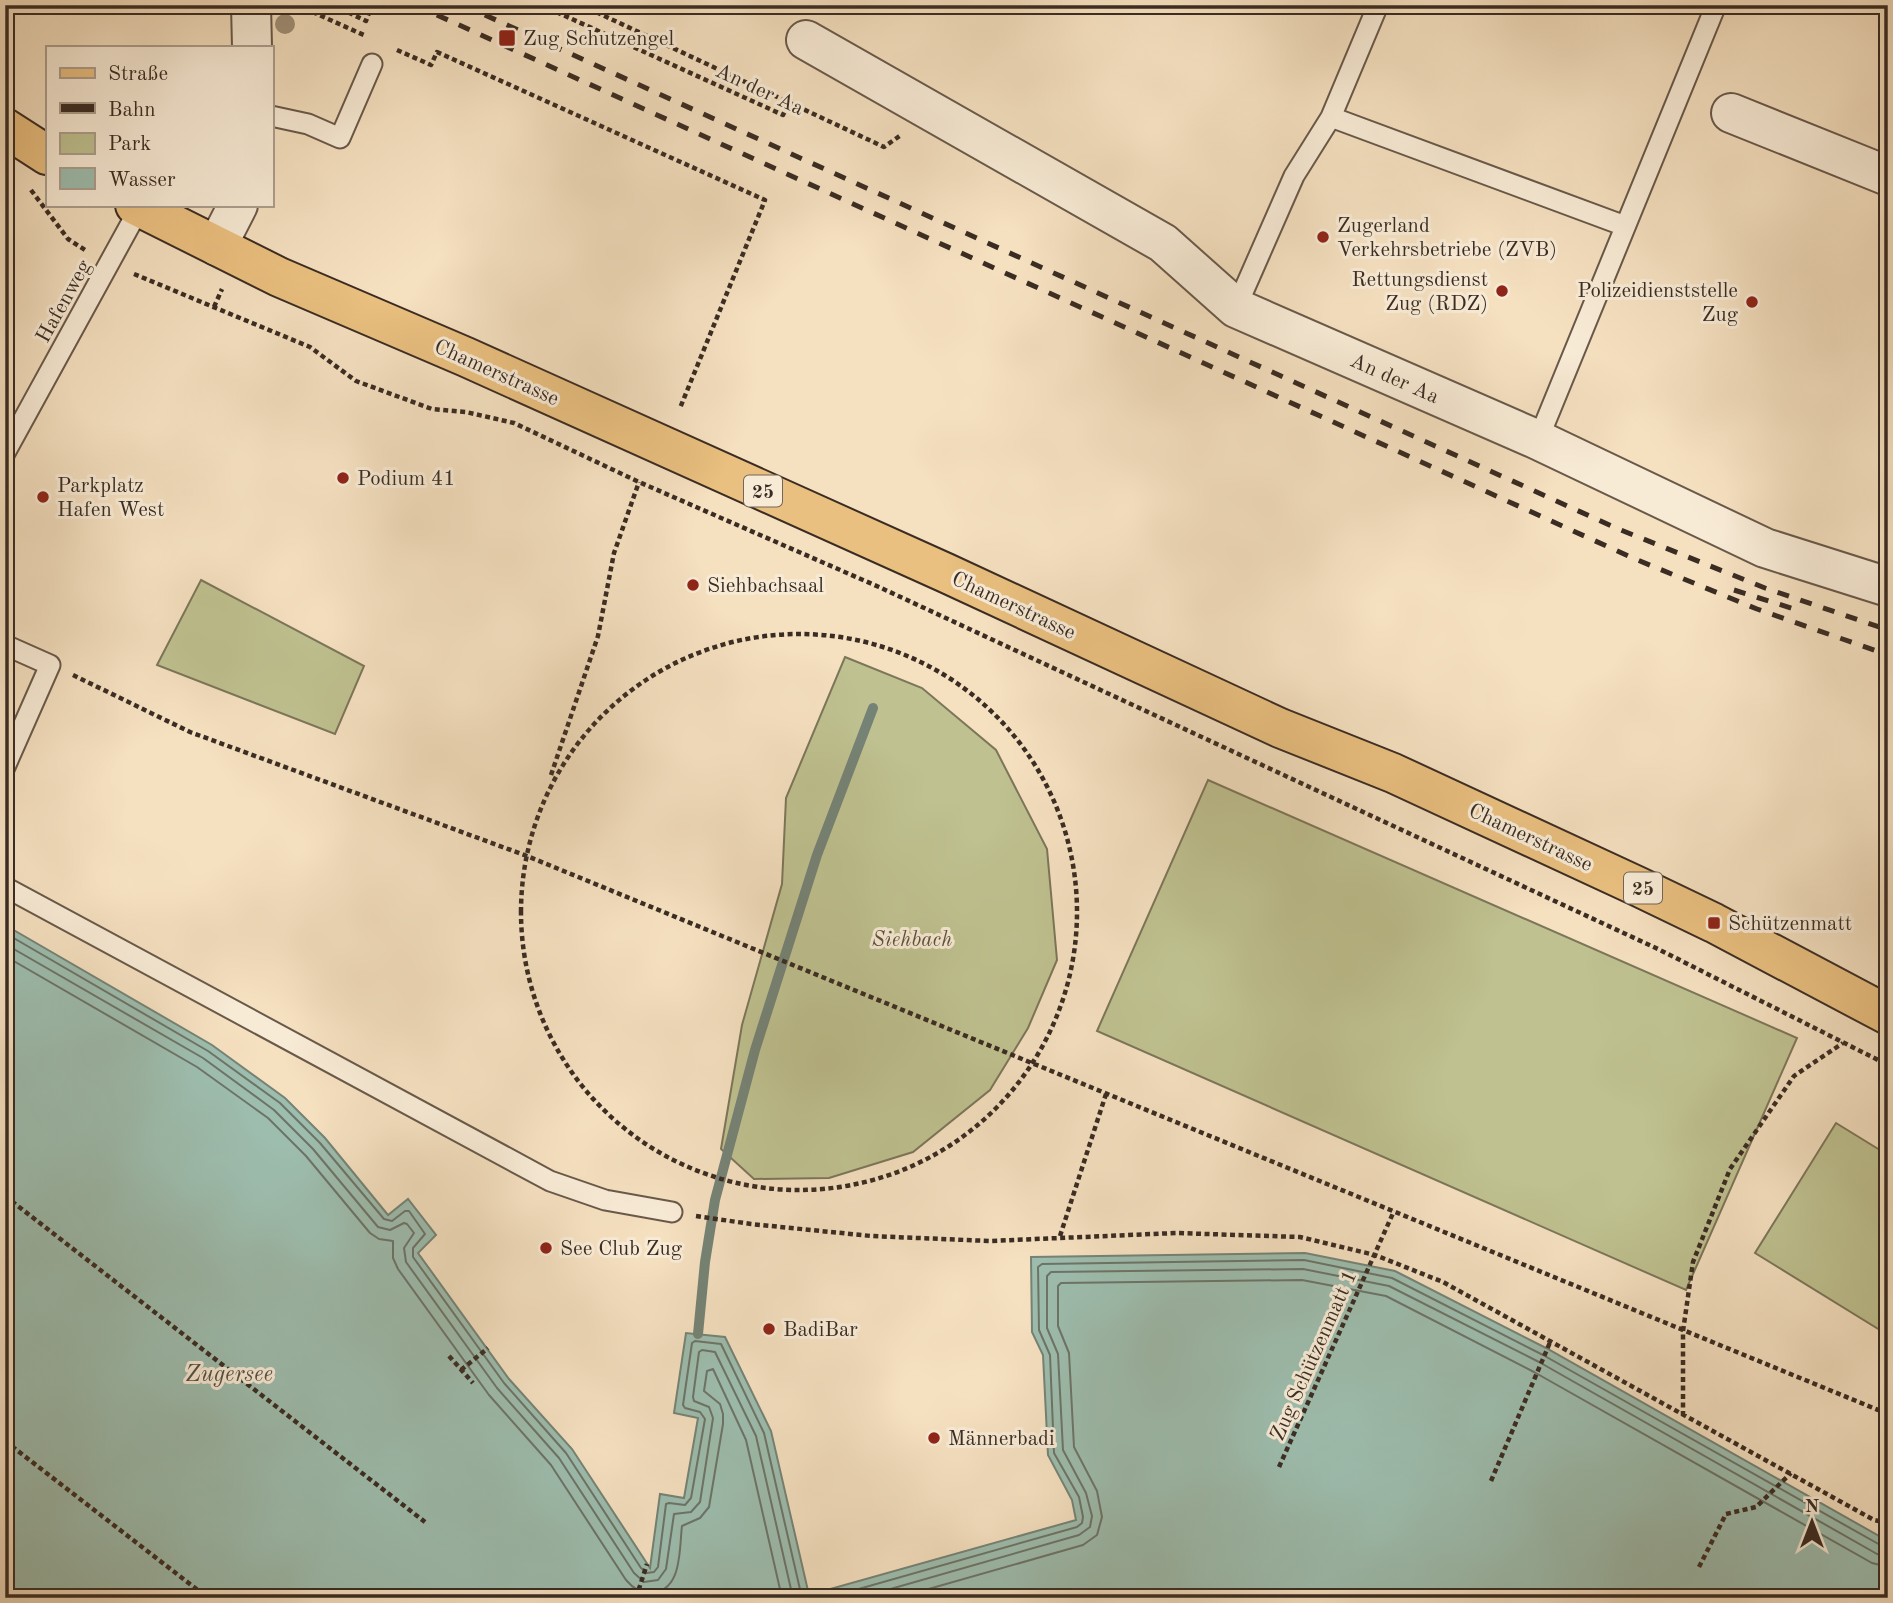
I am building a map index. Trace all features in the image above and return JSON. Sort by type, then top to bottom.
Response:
[{"type":"main road","points":[[5,128],[46,154]]},
{"type":"main road","name":"Chamerstrasse","points":[[137,206],[279,276],[946,573],[1280,728],[1392,772],[1637,886],[1888,1015]]},
{"type":"street","points":[[251,5],[252,46]]},
{"type":"street","name":"An der Aa","points":[[806,40],[1163,243],[1236,308],[1538,440],[1765,548],[1888,587]]},
{"type":"street","points":[[1731,113],[1888,176]]},
{"type":"street","points":[[217,246],[237,206]]},
{"type":"lane","points":[[1236,308],[1294,176],[1331,117],[1378,5]]},
{"type":"lane","points":[[1538,440],[1716,5]]},
{"type":"lane","points":[[273,116],[308,124],[340,138],[372,64]]},
{"type":"lane","points":[[1331,117],[1625,226]]},
{"type":"lane","name":"Hafenweg","points":[[5,453],[109,264],[137,206]]},
{"type":"lane","points":[[5,645],[50,665],[5,767]]},
{"type":"lane","points":[[5,887],[550,1181],[605,1200],[672,1212]]},
{"type":"path","points":[[297,5],[370,38]]},
{"type":"path","points":[[333,5],[366,21],[372,5]]},
{"type":"path","points":[[541,5],[783,115],[789,103]]},
{"type":"path","name":"An der Aa","points":[[581,5],[884,147],[932,112]]},
{"type":"path","points":[[394,49],[431,65],[437,52],[765,200],[680,408]]},
{"type":"path","points":[[24,185],[34,193],[68,239],[109,264],[310,347],[356,381],[432,409],[466,412],[514,423],[639,482],[879,587],[1421,837],[1658,948],[1888,1065]]},
{"type":"path","points":[[550,779],[603,711],[646,677],[727,641],[832,634],[926,663],[1004,721],[1056,797],[1080,886],[1074,979],[1032,1064],[983,1123],[901,1173],[820,1191],[757,1188],[687,1169],[606,1119],[557,1053],[524,963],[520,908],[527,856],[550,779],[598,636],[614,553],[639,482]]},
{"type":"path","points":[[50,665],[190,732],[527,856],[1888,1414]]},
{"type":"path","points":[[1683,1416],[1684,1331],[1693,1262],[1730,1169],[1794,1076],[1843,1043]]},
{"type":"path","points":[[1059,1236],[1106,1094]]},
{"type":"path","points":[[5,1196],[425,1522]]},
{"type":"path","name":"Zug Schützenmatt 1","points":[[1279,1467],[1394,1211]]},
{"type":"path","points":[[672,1212],[751,1224],[884,1237],[990,1241],[1175,1233],[1300,1237],[1376,1255],[1443,1282],[1874,1520],[1888,1523]]},
{"type":"path","points":[[1491,1481],[1551,1340]]},
{"type":"path","points":[[461,1370],[488,1348]]},
{"type":"path","points":[[449,1356],[473,1383]]},
{"type":"path","points":[[5,1441],[208,1598]]},
{"type":"path","points":[[1699,1567],[1726,1514],[1756,1507],[1791,1472]]},
{"type":"path","points":[[636,1598],[647,1564]]},
{"type":"green space","points":[[201,580],[364,666],[335,734],[157,665]]},
{"type":"green space","name":"Siehbach","points":[[845,657],[922,688],[996,750],[1047,849],[1057,960],[1028,1028],[990,1090],[913,1152],[829,1178],[754,1179],[721,1149],[742,1025],[782,884],[786,798]]},
{"type":"green space","points":[[1208,780],[1797,1038],[1686,1290],[1097,1031]]},
{"type":"green space","points":[[1836,1123],[1888,1155],[1888,1335],[1755,1253]]},
{"type":"water","name":"Zugersee","points":[[5,925],[212,1045],[285,1098],[325,1138],[388,1215],[408,1199],[436,1235],[418,1253],[509,1379],[572,1449],[650,1568],[660,1494],[684,1498],[698,1418],[674,1413],[686,1333],[725,1337],[771,1431],[809,1595],[1076,1520],[1072,1500],[1048,1455],[1043,1355],[1032,1332],[1031,1257],[1305,1253],[1395,1271],[1546,1348],[1888,1541],[1888,1598],[5,1598]]},
{"type":"waterway","points":[[698,1334],[705,1262],[715,1200],[755,1050],[817,855],[873,708]]},
{"type":"railway","points":[[415,5],[1635,559],[1757,609],[1888,655]]},
{"type":"railway","points":[[463,5],[1616,528],[1765,588],[1888,630]]},
{"type":"railway","points":[[1734,590],[1794,609]]},
{"type":"place","name":"Zug Schutzengel","points":[[507,38]]},
{"type":"place","name":"Zugerland Verkehrsbetriebe (ZVB)","points":[[1323,237]]},
{"type":"place","name":"Rettungsdienst Zug (RDZ)","points":[[1502,291]]},
{"type":"place","name":"Polizeidienststelle Zug","points":[[1752,302]]},
{"type":"place","name":"Podium 41","points":[[343,478]]},
{"type":"place","name":"Parkplatz Hafen West","points":[[43,497]]},
{"type":"place","name":"Siehbachsaal","points":[[693,585]]},
{"type":"place","name":"Schützenmatt","points":[[1714,923]]},
{"type":"place","name":"See Club Zug","points":[[546,1248]]},
{"type":"place","name":"BadiBar","points":[[769,1329]]},
{"type":"place","name":"Männerbadi","points":[[934,1438]]}]
